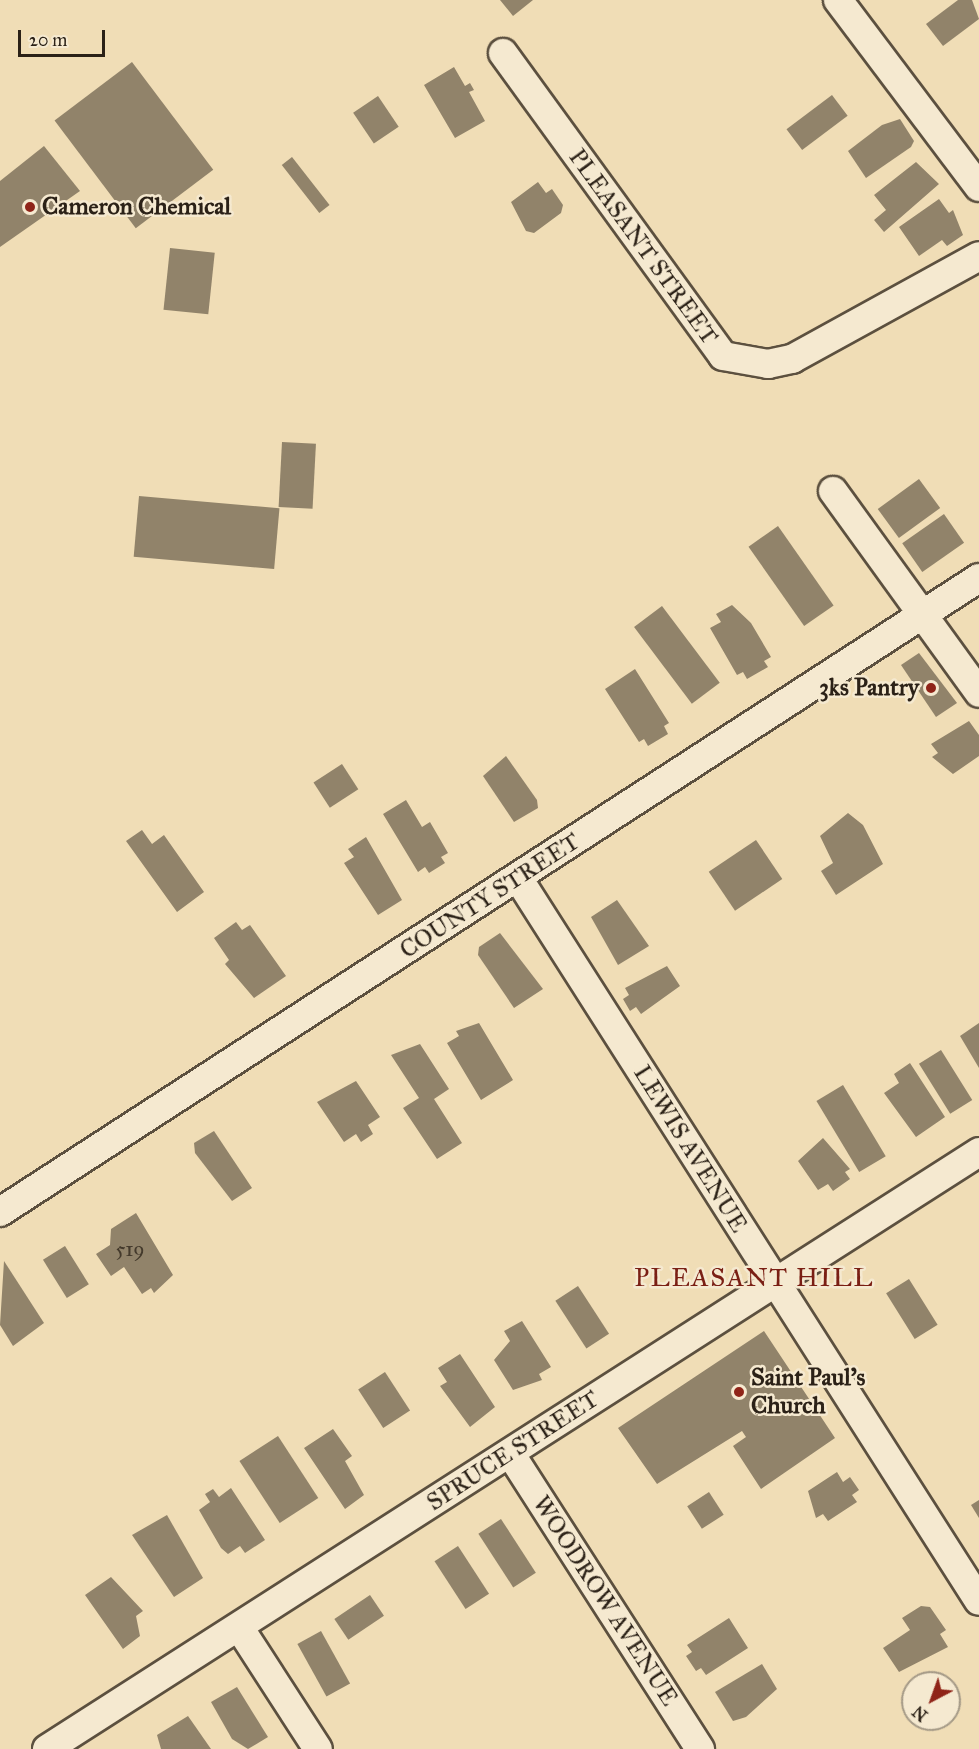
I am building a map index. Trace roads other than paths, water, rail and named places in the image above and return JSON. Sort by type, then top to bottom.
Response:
[{"type":"street","points":[[838,0],[979,187]]},
{"type":"street","name":"PLEASANT STREET","points":[[503,53],[723,356],[752,364],[792,359],[979,256]]},
{"type":"street","points":[[833,491],[921,616],[979,693]]},
{"type":"street","name":"COUNTY STREET","points":[[0,1212],[979,579]]},
{"type":"street","name":"LEWIS AVENUE","points":[[518,878],[979,1601]]},
{"type":"street","name":"SPRUCE STREET","points":[[46,1749],[979,1152]]},
{"type":"street","name":"WOODROW AVENUE","points":[[510,1453],[700,1749]]},
{"type":"street","points":[[239,1627],[318,1749]]},
{"type":"place","name":"Cameron Chemical","points":[[30,207]]},
{"type":"place","name":"3ks Pantry","points":[[931,688]]},
{"type":"place","name":"Saint Paul's Church","points":[[739,1392]]},
{"type":"district","name":"PLEASANT HILL","points":[[754,1278]]}]
